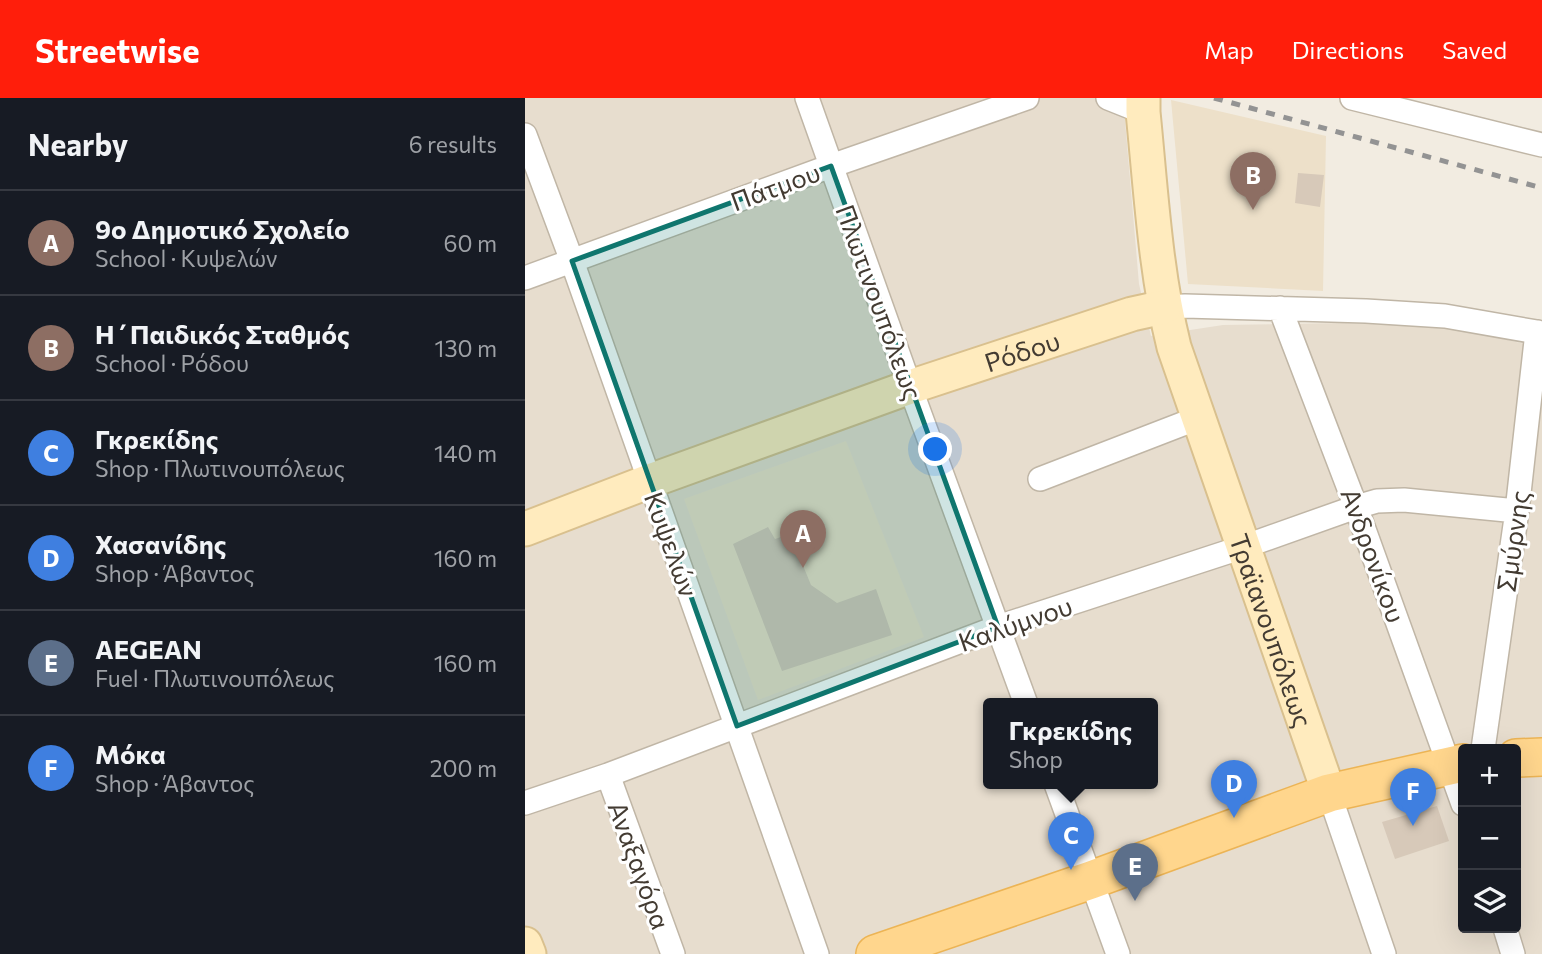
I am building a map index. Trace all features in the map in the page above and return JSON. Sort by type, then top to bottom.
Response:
[{"type":"main road","points":[[1521,758],[1542,757]]},
{"type":"main road","points":[[876,954],[1091,880],[1329,793],[1457,764]]},
{"type":"street","name":"Πλωτινουπόλεως","points":[[807,98],[1024,698]]},
{"type":"street","name":"Πάτμου","points":[[525,278],[831,166],[1027,98]]},
{"type":"street","points":[[1108,98],[1143,105]]},
{"type":"street","points":[[1352,98],[1542,145]]},
{"type":"street","name":"Τραϊανουπόλεως","points":[[1143,105],[1158,266],[1174,347],[1384,954]]},
{"type":"street","name":"Κυψελών","points":[[525,135],[817,954]]},
{"type":"street","name":"Ρόδου","points":[[525,529],[910,387],[1132,314],[1164,307],[1366,311],[1445,316],[1539,332]]},
{"type":"street","name":"Ανδρονίκου","points":[[1280,309],[1457,764]]},
{"type":"street","name":"Σμύρνης","points":[[1484,744],[1539,332]]},
{"type":"street","points":[[1040,479],[1198,418]]},
{"type":"street","name":"Καλύμνου","points":[[525,803],[608,775],[998,627],[1356,507],[1377,501],[1404,500],[1517,511]]},
{"type":"street","name":"Αναξαγόρα","points":[[608,775],[673,954]]},
{"type":"street","points":[[1058,789],[1118,954]]},
{"type":"street","points":[[1507,933],[1513,954]]},
{"type":"street","points":[[525,944],[529,954]]},
{"type":"highlighted area","points":[[831,166],[998,627],[737,726],[572,261]]},
{"type":"shaded area","points":[[525,98],[1126,98],[1124,109],[1139,284],[1151,336],[1223,325],[1343,323],[1447,326],[1542,348],[1542,954],[525,954]]},
{"type":"shaded area","points":[[1171,100],[1326,136],[1323,291],[1188,284]]},
{"type":"shaded area","points":[[846,441],[924,637],[758,700],[684,499]]},
{"type":"building","points":[[1298,173],[1324,175],[1320,207],[1295,203]]},
{"type":"building","points":[[768,527],[775,539],[790,534],[811,585],[837,603],[876,589],[892,635],[782,671],[733,544]]},
{"type":"building","points":[[1437,806],[1449,841],[1395,859],[1382,822]]},
{"type":"railway","points":[[1214,98],[1542,188]]},
{"type":"place","name":"Η΄Παιδικός Σταθμός","points":[[1253,210]]},
{"type":"place","name":"9ο Δημοτικό Σχολείο","points":[[803,568]]},
{"type":"place","name":"Χασανίδης","points":[[1234,818]]},
{"type":"place","name":"Μόκα","points":[[1413,826]]},
{"type":"place","name":"Γκρεκίδης","points":[[1071,870]]},
{"type":"place","name":"AEGEAN","points":[[1135,901]]}]
